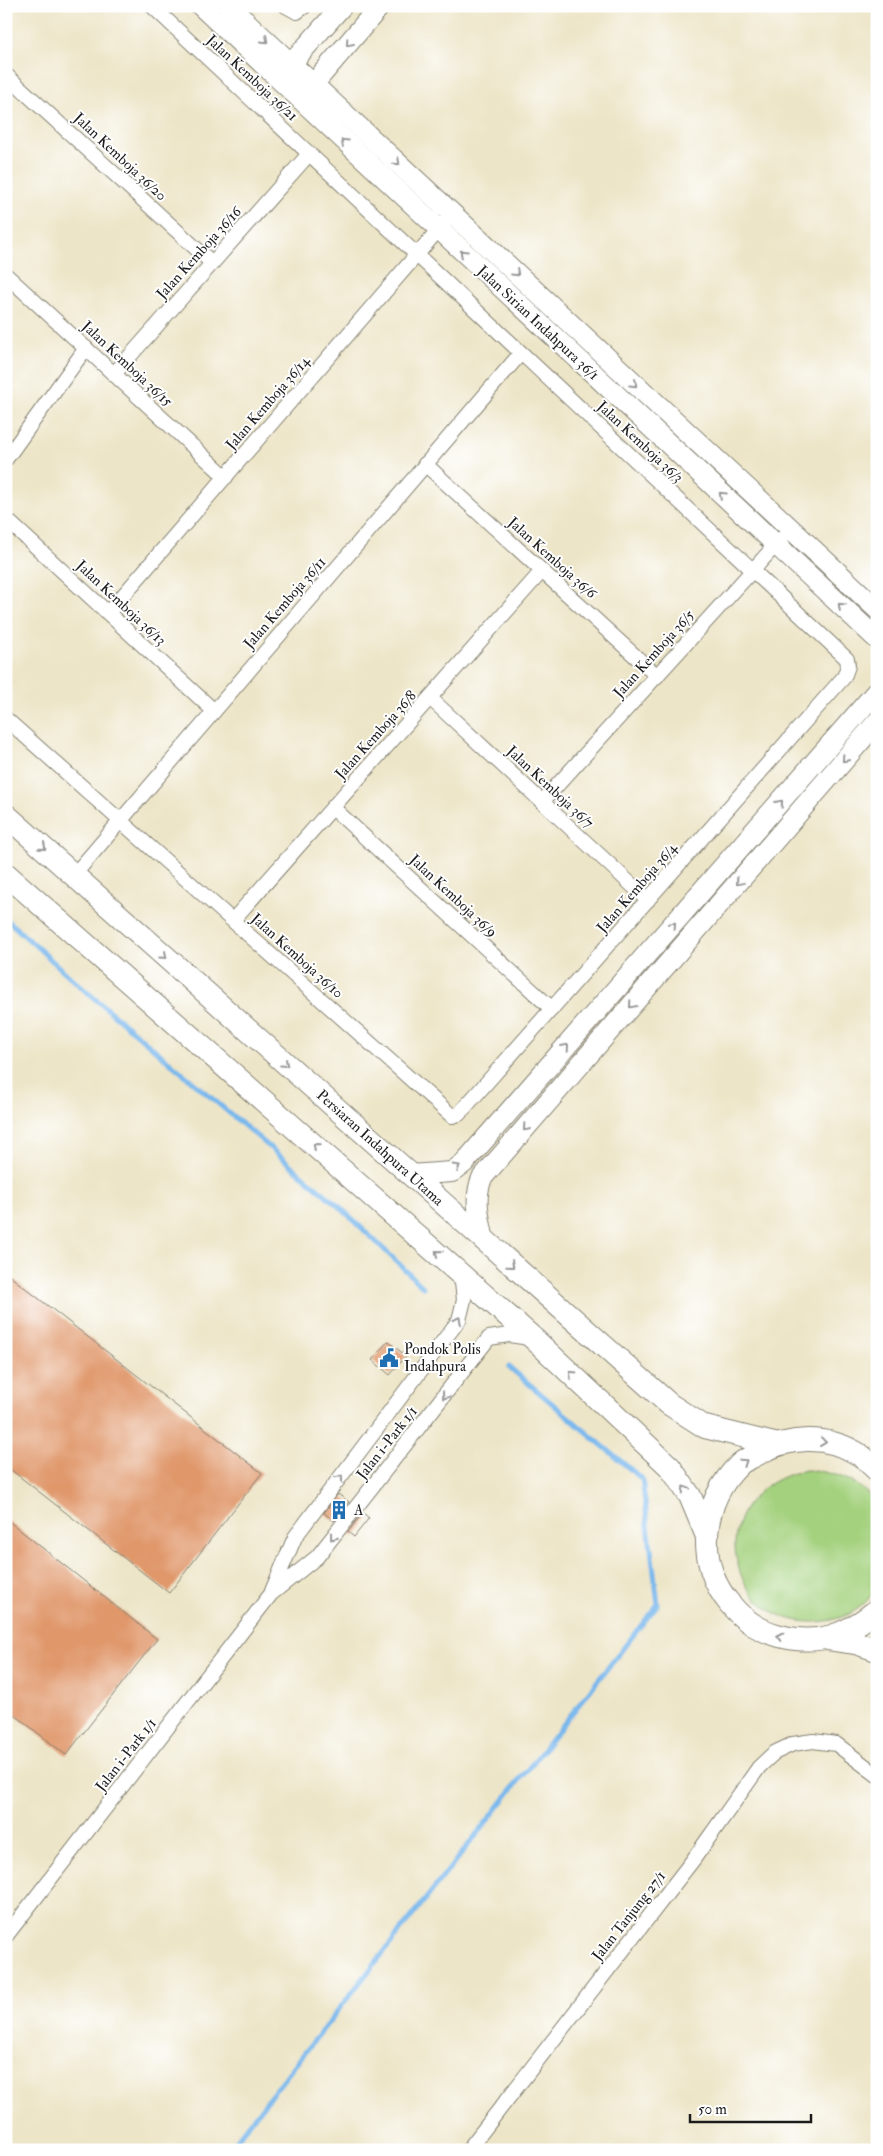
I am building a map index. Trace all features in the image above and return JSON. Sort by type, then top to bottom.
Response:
[{"type":"main road","name":"Persiaran Indahpura Utama","points":[[6,815],[669,1404],[705,1427],[774,1444]]},
{"type":"main road","points":[[6,874],[534,1339],[670,1467],[690,1496],[706,1534]]},
{"type":"main road","points":[[877,1470],[860,1455],[833,1443],[803,1439],[774,1444],[740,1464],[716,1495],[706,1534],[708,1565],[720,1593],[741,1617],[767,1633],[774,1635],[797,1640],[828,1639],[877,1650]]},
{"type":"main road","points":[[828,1639],[857,1626],[877,1610]]},
{"type":"street","name":"Jalan Kemboja 36/21","points":[[152,6],[309,154]]},
{"type":"street","name":"Jalan Sirian Indahpura 36/1","points":[[201,6],[438,230],[877,639]]},
{"type":"street","name":"Jalan Sirian Indahpura 36/1","points":[[230,6],[877,609]]},
{"type":"street","points":[[286,6],[297,12],[305,6]]},
{"type":"street","points":[[278,79],[342,6]]},
{"type":"street","points":[[300,100],[380,6]]},
{"type":"street","name":"Jalan Kemboja 36/20","points":[[6,75],[212,263]]},
{"type":"street","name":"Jalan Kemboja 36/3","points":[[309,154],[847,659],[848,666],[844,677]]},
{"type":"street","name":"Jalan Kemboja 36/16","points":[[114,374],[309,154]]},
{"type":"street","name":"Jalan Kemboja 36/14","points":[[108,613],[452,214]]},
{"type":"street","name":"Jalan Kemboja 36/15","points":[[6,275],[226,477]]},
{"type":"street","points":[[6,459],[86,348]]},
{"type":"street","name":"Jalan Kemboja 36/11","points":[[74,875],[521,353]]},
{"type":"street","name":"Jalan Kemboja 36/6","points":[[425,464],[657,676]]},
{"type":"street","name":"Jalan Kemboja 36/13","points":[[6,519],[214,711]]},
{"type":"street","name":"Jalan Kemboja 36/5","points":[[542,802],[791,529]]},
{"type":"street","name":"Jalan Kemboja 36/8","points":[[233,920],[542,571]]},
{"type":"street","name":"Jalan Kemboja 36/4","points":[[452,1116],[459,1114],[844,677]]},
{"type":"street","points":[[410,1175],[452,1172],[464,1164],[877,692]]},
{"type":"street","name":"Jalan Kemboja 36/7","points":[[430,698],[648,900]]},
{"type":"street","name":"Jalan Kemboja 36/10","points":[[6,719],[452,1116]]},
{"type":"street","points":[[484,1241],[476,1202],[476,1191],[482,1178],[877,722]]},
{"type":"street","name":"Jalan Kemboja 36/9","points":[[333,808],[552,1009]]},
{"type":"street","name":"Jalan i-Park 1/1","points":[[271,1594],[296,1537],[459,1320],[464,1300],[461,1274]]},
{"type":"street","name":"Jalan i-Park 1/1","points":[[6,1936],[271,1594],[317,1557],[489,1338],[509,1335],[534,1339]]},
{"type":"street","name":"Jalan Tanjung 27/1","points":[[468,2150],[693,1860],[759,1768],[774,1753],[793,1744],[813,1741],[836,1744],[877,1775]]},
{"type":"green space","points":[[806,1470],[836,1475],[856,1484],[871,1498],[877,1511],[878,1573],[876,1587],[868,1600],[857,1610],[843,1617],[828,1621],[797,1621],[783,1617],[770,1610],[755,1598],[741,1574],[736,1556],[736,1531],[747,1505],[767,1486],[779,1479]]},
{"type":"building","points":[[6,1273],[262,1473],[169,1593],[6,1466]]},
{"type":"building","name":"Pondok Polis Indahpura","points":[[388,1341],[406,1356],[390,1375],[372,1360]]},
{"type":"building","points":[[338,1494],[349,1502],[334,1521],[324,1513]]},
{"type":"building","points":[[363,1513],[369,1518],[354,1537],[348,1532]]},
{"type":"building","points":[[6,1519],[157,1639],[66,1755],[6,1708]]},
{"type":"waterway","points":[[6,919],[80,986],[341,1208],[423,1287]]},
{"type":"waterway","points":[[228,2150],[658,1604],[642,1479],[509,1367]]},
{"type":"place","name":"Pondok Polis Indahpura","points":[[389,1358]]},
{"type":"place","name":"A","points":[[339,1510]]}]
